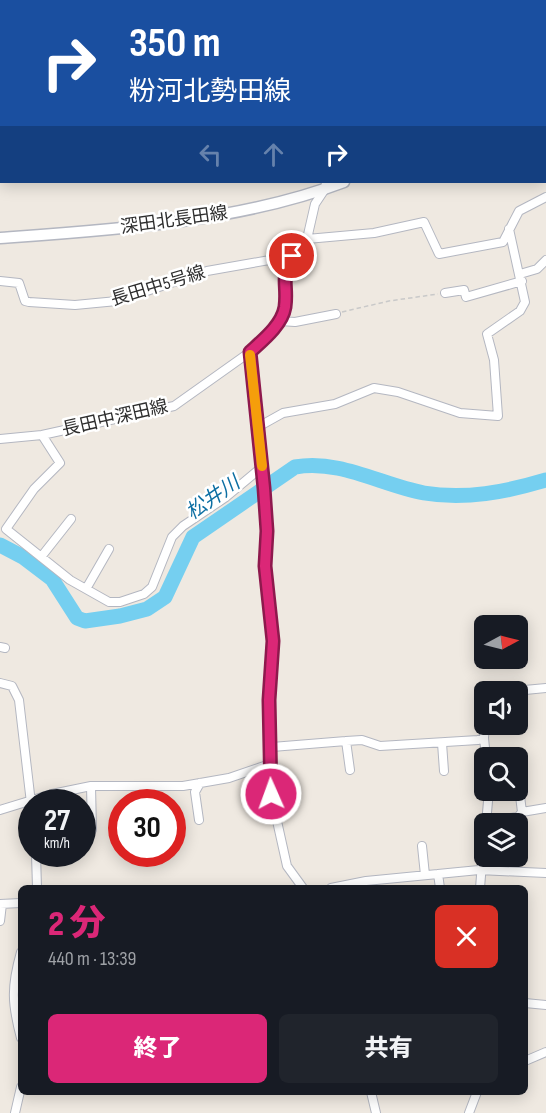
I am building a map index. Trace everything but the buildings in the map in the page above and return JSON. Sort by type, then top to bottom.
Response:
[{"type":"street","name":"深田北長田線","points":[[0,238],[93,231],[253,208],[326,185]]},
{"type":"street","points":[[326,185],[315,204],[307,239],[284,269],[285,307],[280,321],[295,322],[336,314]]},
{"type":"street","points":[[307,239],[374,233],[424,222],[439,254],[503,242],[519,211],[546,197]]},
{"type":"street","points":[[258,427],[283,413],[335,404],[374,388],[398,392],[460,413],[498,416],[494,360],[487,334],[524,308],[521,278],[509,229]]},
{"type":"street","name":"長田中5号線","points":[[0,281],[19,283],[25,301],[29,302],[98,303],[117,301],[207,270],[292,256]]},
{"type":"street","points":[[445,293],[464,290],[466,297],[521,278],[537,269],[546,260]]},
{"type":"street","name":"長田中深田線","points":[[0,439],[42,435],[174,405],[250,352],[280,321]]},
{"type":"street","points":[[250,352],[265,503],[265,566],[273,641],[269,700],[272,747],[271,794],[286,866],[301,885]]},
{"type":"street","points":[[42,435],[60,463],[34,489],[6,529],[70,580],[110,602],[120,602],[144,594],[152,587],[172,537],[183,526],[262,470]]},
{"type":"street","points":[[41,557],[71,519]]},
{"type":"street","points":[[86,589],[109,549]]},
{"type":"street","points":[[0,683],[12,686],[19,700],[29,789]]},
{"type":"street","points":[[528,690],[546,688]]},
{"type":"street","points":[[272,747],[362,740],[380,746],[484,738],[485,747]]},
{"type":"street","points":[[346,741],[350,770]]},
{"type":"street","points":[[442,743],[444,771]]},
{"type":"street","points":[[80,789],[91,786],[200,783],[229,778],[270,764]]},
{"type":"street","points":[[199,820],[195,792],[200,783]]},
{"type":"street","points":[[521,801],[522,812],[546,808]]},
{"type":"street","points":[[0,810],[18,806]]},
{"type":"street","points":[[422,846],[425,875]]},
{"type":"street","points":[[36,867],[37,885]]},
{"type":"street","points":[[480,885],[482,867]]},
{"type":"street","points":[[355,885],[479,870],[482,872],[546,873]]},
{"type":"street","points":[[438,874],[440,885]]},
{"type":"street","points":[[0,921],[1,904],[18,903]]},
{"type":"street","points":[[18,964],[12,989],[18,1025]]},
{"type":"street","points":[[528,1004],[546,1005]]},
{"type":"street","points":[[528,1060],[546,1052]]},
{"type":"street","points":[[15,1113],[19,1095]]},
{"type":"street","points":[[371,1095],[376,1113]]},
{"type":"street","points":[[470,1113],[476,1095]]},
{"type":"path","points":[[336,314],[389,301],[445,293]]},
{"type":"waterway","name":"松井川","points":[[0,545],[23,557],[52,579],[77,618],[85,621],[147,609],[165,597],[193,537],[295,467],[312,465],[328,467],[424,493],[455,496],[485,494],[546,480]]},
{"type":"slow traffic","points":[[250,355],[262,466]]},
{"type":"route","points":[[271,794],[272,747],[269,700],[273,641],[265,566],[267,531],[264,488],[250,352],[280,321],[285,307],[284,269],[292,256]]}]
